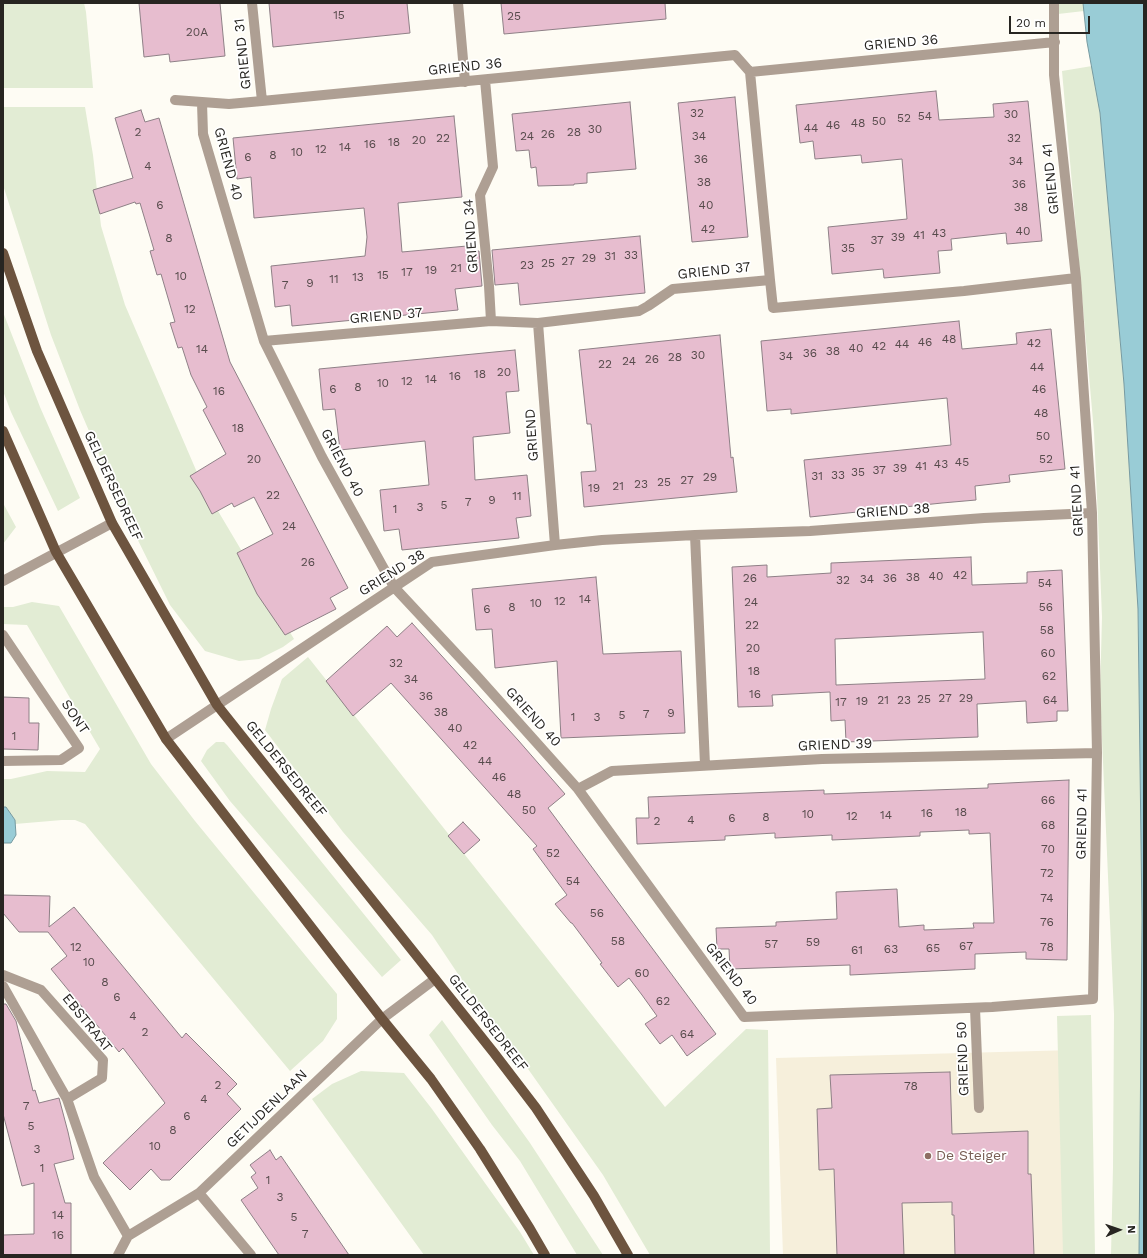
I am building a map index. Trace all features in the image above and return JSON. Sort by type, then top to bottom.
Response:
[{"type":"main road","name":"GELDERSEDREEF","points":[[3,253],[37,351],[112,523],[216,706],[435,978],[536,1108],[594,1196],[628,1255]]},
{"type":"main road","points":[[3,431],[56,552],[166,738],[382,1019],[431,1079],[480,1149],[545,1255]]},
{"type":"street","name":"GRIEND 31","points":[[252,3],[262,101]]},
{"type":"street","points":[[458,3],[465,82]]},
{"type":"street","name":"GRIEND 41","points":[[1054,3],[1054,75],[1076,278],[1092,513],[1097,753],[1093,999]]},
{"type":"street","name":"GRIEND 36","points":[[175,100],[229,104],[735,55],[750,72],[1055,42]]},
{"type":"street","points":[[750,72],[770,280]]},
{"type":"street","name":"GRIEND 34","points":[[485,80],[493,167],[480,195],[491,321]]},
{"type":"street","name":"GRIEND 40","points":[[202,103],[203,134],[264,341],[322,457],[394,587],[476,675],[578,789],[744,1017],[974,1008],[1093,999]]},
{"type":"street","name":"GRIEND 37","points":[[264,341],[491,321],[538,323],[639,311],[673,289],[770,280],[773,308],[964,291],[1076,278]]},
{"type":"street","name":"GRIEND","points":[[538,323],[555,545]]},
{"type":"street","name":"GRIEND 38","points":[[166,738],[432,562],[602,540],[810,531],[984,518],[1092,513]]},
{"type":"street","points":[[3,581],[112,523]]},
{"type":"street","points":[[695,535],[705,765]]},
{"type":"street","name":"SONT","points":[[3,635],[79,748],[62,760],[3,761]]},
{"type":"street","name":"GRIEND 39","points":[[578,789],[612,771],[822,758],[1097,753]]},
{"type":"street","name":"EBSTRAAT","points":[[3,975],[41,990],[103,1060],[102,1078],[67,1099]]},
{"type":"street","name":"GETIJDENLAAN","points":[[128,1236],[199,1193],[382,1019],[435,978]]},
{"type":"street","points":[[3,986],[67,1099],[94,1177],[128,1236],[118,1255]]},
{"type":"street","name":"GRIEND 50","points":[[974,1008],[978,1108]]},
{"type":"street","points":[[199,1193],[251,1255]]},
{"type":"shaded area","name":"De Steiger","points":[[1074,1050],[1077,1255],[783,1255],[776,1058]]},
{"type":"green space","points":[[3,3],[84,3],[93,88],[3,88]]},
{"type":"green space","points":[[1057,3],[1083,3],[1084,11],[1058,14]]},
{"type":"green space","points":[[1092,66],[1100,113],[1124,384],[1138,609],[1142,919],[1139,1255],[1111,1255],[1114,1014],[1100,693],[1102,617],[1098,519],[1094,432],[1062,71]]},
{"type":"green space","points":[[3,107],[85,107],[93,155],[101,226],[125,305],[202,484],[294,639],[283,647],[259,659],[239,661],[205,651],[170,605],[122,508],[80,410],[51,335],[3,185]]},
{"type":"green space","points":[[3,312],[40,407],[80,498],[58,511],[11,412],[3,391]]},
{"type":"green space","points":[[3,503],[16,527],[3,544]]},
{"type":"green space","points":[[32,602],[59,606],[151,764],[195,821],[337,994],[337,1019],[323,1041],[290,1071],[85,824],[75,820],[62,820],[15,824],[15,820],[6,807],[3,807],[3,779],[11,779],[47,771],[85,772],[100,749],[27,625],[3,624],[3,607],[13,607]]},
{"type":"green space","points":[[308,657],[665,1107],[746,1029],[768,1030],[770,1255],[650,1255],[603,1175],[521,1059],[476,1001],[432,935],[343,832],[265,730],[282,679]]},
{"type":"green space","points":[[216,742],[224,742],[227,745],[401,960],[382,977],[230,801],[201,761],[207,750]]},
{"type":"green space","points":[[1091,1015],[1095,1255],[1063,1255],[1057,1016]]},
{"type":"green space","points":[[442,1020],[530,1143],[603,1255],[577,1255],[520,1161],[492,1125],[429,1035]]},
{"type":"green space","points":[[361,1071],[404,1073],[432,1109],[520,1232],[534,1255],[424,1255],[312,1099],[332,1084]]},
{"type":"water","points":[[1083,3],[1144,3],[1144,1255],[1139,1255],[1142,919],[1138,609],[1124,384],[1100,113],[1087,42]]},
{"type":"water","points":[[3,807],[6,807],[15,820],[16,835],[11,843],[3,843]]},
{"type":"building","points":[[139,3],[220,3],[225,56],[170,62],[169,54],[144,57]]},
{"type":"building","points":[[269,3],[407,3],[410,33],[273,47]]},
{"type":"building","points":[[501,3],[665,3],[666,19],[504,34]]},
{"type":"building","points":[[936,91],[939,120],[994,117],[993,104],[1028,101],[1042,241],[1007,244],[1006,233],[951,239],[952,250],[938,251],[940,273],[884,278],[883,269],[832,274],[828,227],[907,219],[902,159],[862,163],[861,155],[815,159],[813,141],[800,143],[796,105]]},
{"type":"building","points":[[735,97],[748,237],[692,242],[678,103]]},
{"type":"building","points":[[630,102],[636,169],[587,173],[587,183],[574,185],[538,186],[536,167],[531,168],[529,150],[516,151],[512,114]]},
{"type":"building","points":[[141,110],[145,122],[159,118],[230,362],[348,588],[330,598],[336,609],[285,635],[257,594],[237,553],[273,534],[254,497],[234,507],[232,503],[212,514],[190,476],[226,454],[203,410],[207,407],[191,375],[182,347],[178,348],[170,323],[175,322],[161,274],[157,275],[150,251],[154,250],[140,203],[136,204],[135,202],[100,214],[93,190],[133,178],[115,118]]},
{"type":"building","points":[[454,116],[462,197],[398,203],[402,252],[467,246],[467,252],[479,251],[482,286],[455,289],[458,310],[292,326],[290,305],[275,307],[271,266],[365,256],[367,237],[364,208],[254,218],[251,177],[237,179],[233,138]]},
{"type":"building","points":[[640,236],[645,293],[520,305],[518,283],[495,285],[492,250]]},
{"type":"building","points":[[959,321],[962,349],[1017,344],[1016,333],[1051,329],[1065,469],[1009,475],[1010,482],[975,486],[976,500],[810,517],[804,460],[951,445],[947,398],[791,414],[791,409],[767,411],[761,341]]},
{"type":"building","points":[[720,335],[731,458],[733,457],[737,492],[584,507],[581,472],[596,471],[591,424],[587,424],[579,350]]},
{"type":"building","points":[[515,350],[519,391],[506,392],[510,433],[473,437],[475,480],[527,475],[531,516],[516,518],[519,538],[402,550],[399,529],[384,531],[380,490],[429,485],[425,441],[340,450],[335,409],[323,410],[319,369]]},
{"type":"building","points":[[971,557],[972,585],[1027,583],[1027,572],[1062,570],[1068,711],[1057,711],[1057,721],[1027,723],[1026,701],[977,704],[978,737],[846,742],[845,720],[831,721],[830,692],[772,695],[773,706],[738,707],[732,567],[767,565],[767,577],[831,573],[831,563]],"holes":[[[983,632],[985,679],[836,685],[835,639]]]},
{"type":"building","points":[[596,577],[603,654],[681,651],[685,733],[561,738],[557,661],[495,668],[492,629],[476,630],[472,589]]},
{"type":"building","points":[[412,623],[565,794],[548,808],[716,1034],[687,1056],[672,1035],[660,1044],[645,1024],[657,1016],[642,995],[629,978],[618,987],[572,923],[555,904],[567,895],[533,849],[537,846],[391,683],[353,716],[326,681],[387,626],[397,637]]},
{"type":"building","points":[[3,697],[29,698],[29,723],[39,723],[38,750],[3,749]]},
{"type":"building","points":[[1069,780],[1067,960],[1026,959],[1026,952],[975,954],[975,969],[850,975],[850,965],[730,969],[729,949],[717,949],[716,928],[776,926],[776,922],[837,919],[836,892],[897,889],[899,927],[924,925],[924,930],[974,928],[973,923],[994,923],[990,833],[969,834],[969,830],[920,832],[920,836],[832,840],[832,835],[775,838],[775,833],[725,836],[725,840],[637,844],[636,818],[649,818],[648,797],[824,790],[824,794],[988,788],[988,784]]},
{"type":"building","points":[[463,822],[480,840],[464,854],[448,836]]},
{"type":"building","points":[[3,895],[50,896],[49,927],[74,907],[182,1038],[186,1033],[237,1084],[227,1094],[241,1109],[170,1180],[161,1180],[151,1169],[130,1190],[103,1163],[165,1103],[123,1048],[119,1052],[51,969],[67,956],[48,932],[19,932],[3,913]]},
{"type":"building","points":[[3,1004],[6,1004],[16,1021],[33,1091],[35,1090],[39,1103],[59,1098],[74,1159],[54,1164],[65,1203],[71,1203],[71,1255],[3,1255],[3,1235],[34,1234],[34,1183],[22,1186],[3,1114]]},
{"type":"building","points":[[950,1072],[952,1134],[1028,1131],[1028,1174],[1031,1174],[1034,1255],[955,1255],[954,1215],[952,1215],[952,1202],[902,1203],[904,1255],[837,1255],[834,1169],[819,1170],[817,1109],[832,1108],[830,1075]]},
{"type":"building","points":[[270,1150],[276,1160],[281,1156],[349,1255],[279,1255],[241,1200],[258,1188],[251,1177],[256,1173],[250,1165]]},
{"type":"place","name":"De Steiger","points":[[928,1156]]}]
